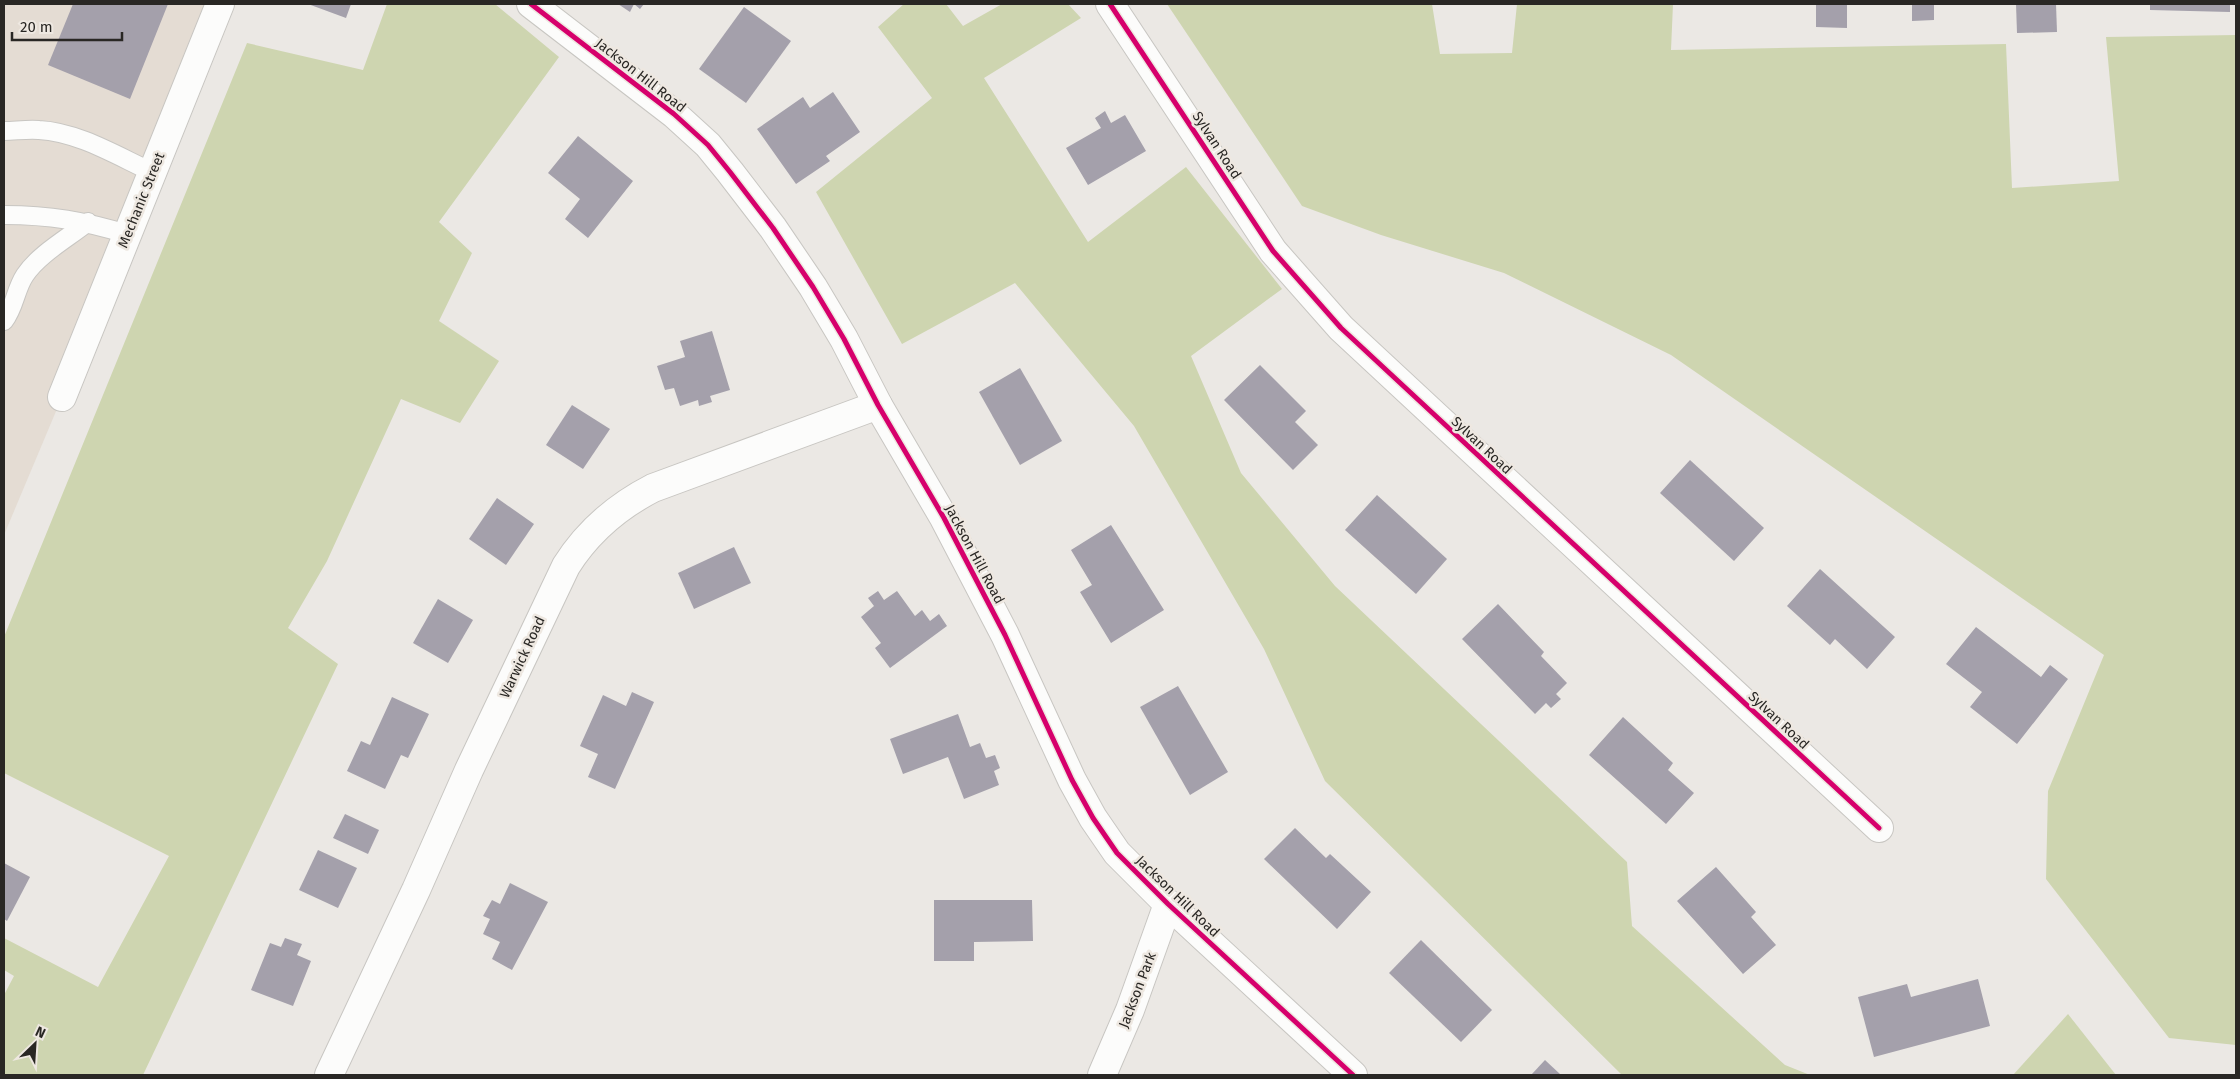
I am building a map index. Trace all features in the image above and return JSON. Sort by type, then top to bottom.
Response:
[{"type":"street","name":"Mechanic Street","points":[[62,397],[220,4]]},
{"type":"street","name":"Jackson Hill Road","points":[[531,4],[674,114],[713,152],[773,228],[813,287],[878,405],[944,518],[992,610],[1072,780],[1093,818],[1117,853],[1168,904],[1353,1075]]},
{"type":"street","name":"Sylvan Road","points":[[1110,4],[1273,251],[1323,308],[1386,372],[1880,828]]},
{"type":"street","name":"Warwick Road","points":[[329,1075],[416,890],[468,770],[566,566],[576,549],[591,532],[626,502],[653,488],[878,405]]},
{"type":"street","name":"Jackson Park","points":[[1102,1075],[1130,1010],[1168,904]]},
{"type":"lane","points":[[4,131],[40,130],[83,140],[152,172]]},
{"type":"lane","points":[[4,215],[56,216],[88,222],[127,234]]},
{"type":"lane","points":[[4,321],[13,307],[20,285],[26,274],[88,222]]},
{"type":"shaded area","points":[[4,4],[220,4],[62,397],[4,535]]},
{"type":"green space","points":[[387,4],[495,4],[559,57],[439,222],[472,253],[439,321],[499,361],[460,423],[401,399],[327,561],[288,628],[338,664],[143,1075],[4,1075],[4,995],[14,976],[4,970],[4,938],[98,987],[169,856],[4,773],[4,637],[247,43],[363,70]]},
{"type":"green space","points":[[904,4],[946,4],[963,26],[1002,4],[1068,4],[1081,18],[984,78],[1088,242],[1186,167],[1282,289],[1191,356],[1241,473],[1335,586],[1627,862],[1632,926],[1785,1065],[1810,1075],[1622,1075],[1325,781],[1264,649],[1134,426],[1015,283],[902,344],[816,192],[932,98],[878,27]]},
{"type":"green space","points":[[1167,4],[1432,4],[1440,54],[1512,53],[1517,4],[1673,4],[1671,50],[2006,44],[2012,188],[2119,181],[2106,37],[2236,35],[2236,1045],[2169,1038],[2046,879],[2048,791],[2104,655],[1671,355],[1504,273],[1381,235],[1302,206]]},
{"type":"green space","points":[[2068,1014],[2116,1075],[2013,1075]]},
{"type":"building","points":[[73,4],[168,4],[130,99],[48,65]]},
{"type":"building","points":[[308,4],[351,4],[346,18]]},
{"type":"building","points":[[618,4],[634,4],[630,12]]},
{"type":"building","points":[[634,4],[644,4],[640,9]]},
{"type":"building","points":[[1816,4],[1847,4],[1847,28],[1816,27]]},
{"type":"building","points":[[1912,4],[1934,4],[1934,20],[1912,21]]},
{"type":"building","points":[[2016,4],[2056,4],[2057,32],[2017,33]]},
{"type":"building","points":[[2150,4],[2230,4],[2230,12],[2150,10]]},
{"type":"building","points":[[744,7],[791,41],[746,103],[699,69]]},
{"type":"building","points":[[833,92],[860,132],[826,156],[830,161],[796,184],[757,129],[803,97],[810,108]]},
{"type":"building","points":[[1105,111],[1111,123],[1125,115],[1146,151],[1088,185],[1066,148],[1101,128],[1095,118]]},
{"type":"building","points":[[578,136],[633,181],[588,238],[565,219],[580,199],[548,173]]},
{"type":"building","points":[[712,331],[730,390],[710,396],[712,402],[699,406],[698,400],[680,406],[674,388],[665,390],[657,366],[685,357],[680,341]]},
{"type":"building","points":[[1260,365],[1306,411],[1295,422],[1318,445],[1293,470],[1224,400]]},
{"type":"building","points":[[1020,368],[1062,441],[1020,465],[979,392]]},
{"type":"building","points":[[572,405],[610,429],[583,469],[546,445]]},
{"type":"building","points":[[1690,460],[1764,528],[1734,561],[1660,493]]},
{"type":"building","points":[[1377,495],[1447,559],[1416,594],[1345,530]]},
{"type":"building","points":[[497,498],[534,524],[506,565],[469,539]]},
{"type":"building","points":[[1111,525],[1164,610],[1111,643],[1080,592],[1092,585],[1071,550]]},
{"type":"building","points":[[734,547],[751,583],[694,609],[678,573]]},
{"type":"building","points":[[1820,569],[1895,637],[1867,669],[1835,639],[1830,645],[1787,606]]},
{"type":"building","points":[[878,591],[884,600],[897,591],[915,616],[922,610],[930,621],[939,614],[947,626],[890,668],[875,648],[881,643],[861,617],[874,606],[868,598]]},
{"type":"building","points":[[438,599],[473,620],[448,663],[413,643]]},
{"type":"building","points":[[1498,604],[1544,652],[1541,656],[1567,683],[1556,694],[1561,699],[1551,708],[1546,703],[1535,714],[1462,639]]},
{"type":"building","points":[[1976,627],[2041,677],[2050,665],[2068,679],[2017,744],[1970,707],[1982,692],[1946,664]]},
{"type":"building","points":[[1178,686],[1228,772],[1190,795],[1140,707]]},
{"type":"building","points":[[632,692],[654,702],[615,789],[588,777],[598,754],[580,746],[603,695],[626,706]]},
{"type":"building","points":[[392,697],[429,714],[408,758],[401,755],[385,789],[347,771],[361,741],[370,745]]},
{"type":"building","points":[[958,714],[970,747],[980,743],[986,758],[995,755],[1000,768],[994,771],[999,785],[964,799],[948,757],[903,774],[890,739]]},
{"type":"building","points":[[1623,717],[1673,763],[1668,770],[1694,793],[1666,824],[1589,755]]},
{"type":"building","points":[[345,814],[379,830],[368,854],[333,838]]},
{"type":"building","points":[[1295,828],[1326,858],[1330,854],[1371,892],[1337,929],[1264,859]]},
{"type":"building","points":[[318,850],[357,868],[338,908],[299,890]]},
{"type":"building","points":[[4,863],[30,877],[7,921],[4,919]]},
{"type":"building","points":[[1716,867],[1756,912],[1751,917],[1776,945],[1743,974],[1677,901]]},
{"type":"building","points":[[510,883],[548,902],[512,970],[492,959],[500,942],[483,934],[490,919],[483,916],[492,900],[500,904]]},
{"type":"building","points":[[934,900],[1032,900],[1033,941],[974,942],[974,961],[934,961]]},
{"type":"building","points":[[285,938],[302,944],[297,955],[311,961],[293,1006],[251,990],[270,943],[281,947]]},
{"type":"building","points":[[1421,940],[1492,1010],[1461,1042],[1389,973]]},
{"type":"building","points":[[1978,979],[1990,1026],[1874,1057],[1858,997],[1907,984],[1911,997]]},
{"type":"building","points":[[1545,1060],[1561,1075],[1531,1075]]},
{"type":"cycle path","points":[[531,4],[674,114],[708,145],[773,228],[813,287],[844,339],[878,405],[944,518],[1005,635],[1072,780],[1093,818],[1117,853],[1168,904],[1353,1075]]},
{"type":"cycle path","points":[[1110,4],[1273,251],[1341,328],[1879,828]]}]
